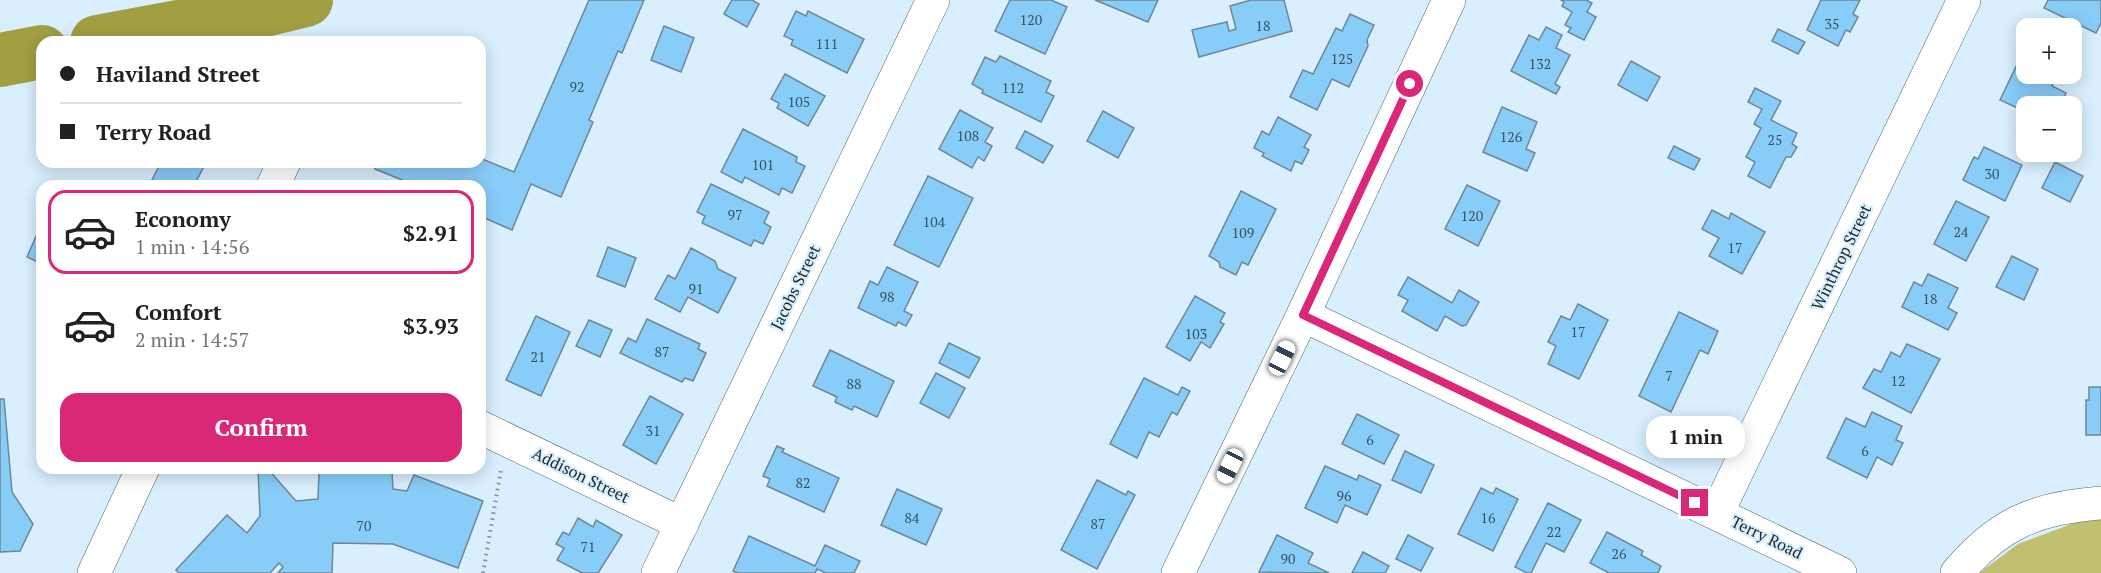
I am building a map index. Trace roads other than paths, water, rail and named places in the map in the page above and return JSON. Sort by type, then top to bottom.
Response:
[{"type":"street","name":"Jacobs Street","points":[[658,573],[933,0]]},
{"type":"street","points":[[1178,573],[1303,315],[1449,0]]},
{"type":"street","name":"Winthrop Street","points":[[1717,513],[1964,0]]},
{"type":"street","name":"Terry Road","points":[[1303,315],[1840,573]]},
{"type":"street","name":"Addison Street","points":[[486,430],[682,524]]},
{"type":"street","points":[[94,573],[139,474]]},
{"type":"street","points":[[1956,573],[1979,546],[2015,522],[2063,506],[2101,503]]},
{"type":"waterway","points":[[129,36],[243,15],[306,0]]},
{"type":"waterway","points":[[0,60],[36,53]]}]
